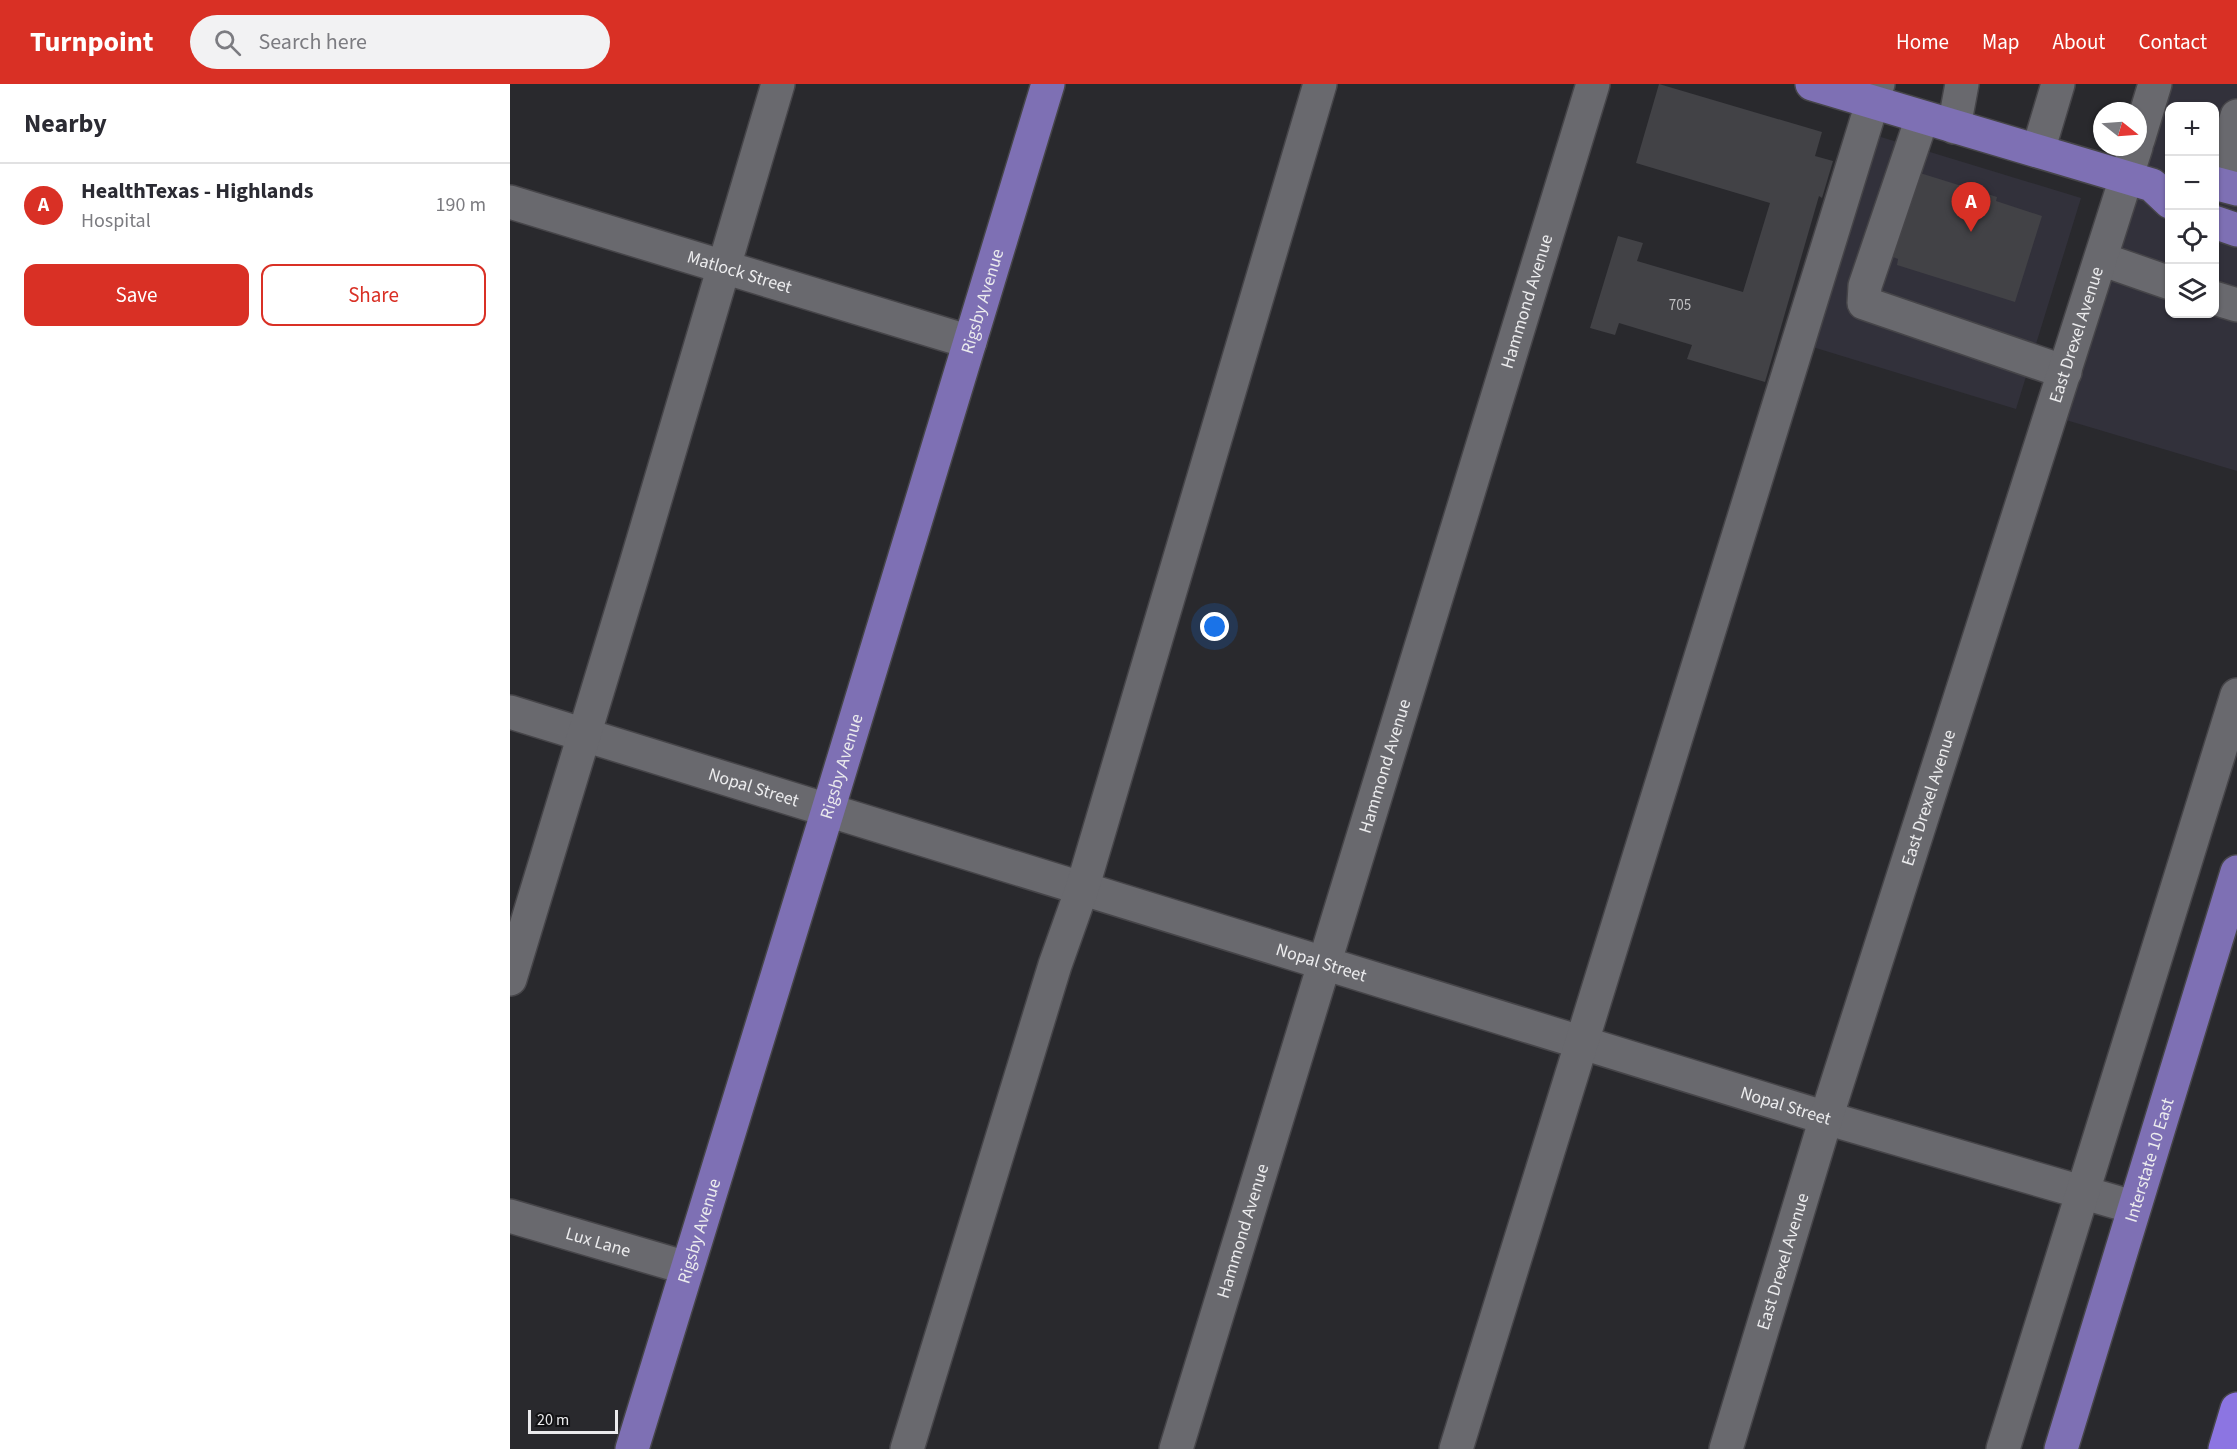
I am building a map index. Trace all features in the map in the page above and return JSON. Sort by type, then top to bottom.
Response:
[{"type":"highway","points":[[2225,1449],[2237,1409]]},
{"type":"main road","name":"Rigsby Avenue","points":[[632,1449],[1048,84]]},
{"type":"main road","points":[[1812,84],[1875,93],[1922,118],[2038,151],[2151,178]]},
{"type":"main road","points":[[2219,224],[2237,230]]},
{"type":"main road","name":"Interstate 10 East","points":[[2061,1449],[2237,872]]},
{"type":"street","points":[[510,979],[778,84]]},
{"type":"street","points":[[907,1449],[1055,965],[1082,889],[1320,84]]},
{"type":"street","name":"Hammond Avenue","points":[[1176,1449],[1593,84]]},
{"type":"street","points":[[1954,127],[1962,84]]},
{"type":"street","points":[[2038,151],[2058,84]]},
{"type":"street","points":[[2147,110],[2155,84]]},
{"type":"street","points":[[1456,1449],[1875,93]]},
{"type":"street","points":[[2223,185],[2237,116]]},
{"type":"street","points":[[1922,118],[1865,286],[1864,303],[2065,372]]},
{"type":"street","name":"East Drexel Avenue","points":[[1726,1449],[1826,1118],[2101,259],[2151,178]]},
{"type":"street","name":"Matlock Street","points":[[510,202],[970,342]]},
{"type":"street","points":[[2101,259],[2165,282]]},
{"type":"street","points":[[2219,300],[2237,305]]},
{"type":"street","points":[[2003,1449],[2237,695]]},
{"type":"street","name":"Nopal Street","points":[[510,712],[1826,1118],[2133,1207]]},
{"type":"street","name":"Lux Lane","points":[[510,1216],[687,1268]]},
{"type":"shaded area","points":[[2171,84],[2237,84],[2237,471],[2066,420],[2165,103],[2165,318],[2219,318],[2219,102],[2165,102]]},
{"type":"shaded area","points":[[1871,134],[2081,198],[2016,409],[1806,345]]},
{"type":"building","points":[[1659,84],[1822,132],[1815,156],[1833,161],[1822,198],[1819,196],[1765,382],[1687,359],[1692,345],[1619,323],[1615,335],[1590,328],[1618,236],[1643,243],[1637,261],[1743,292],[1770,203],[1636,163]]},
{"type":"building","points":[[1920,173],[1997,197],[1996,201],[2042,216],[2015,302],[1897,265],[1898,259],[1893,257]]},
{"type":"place","name":"HealthTexas - Highlands","points":[[1971,232]]}]
